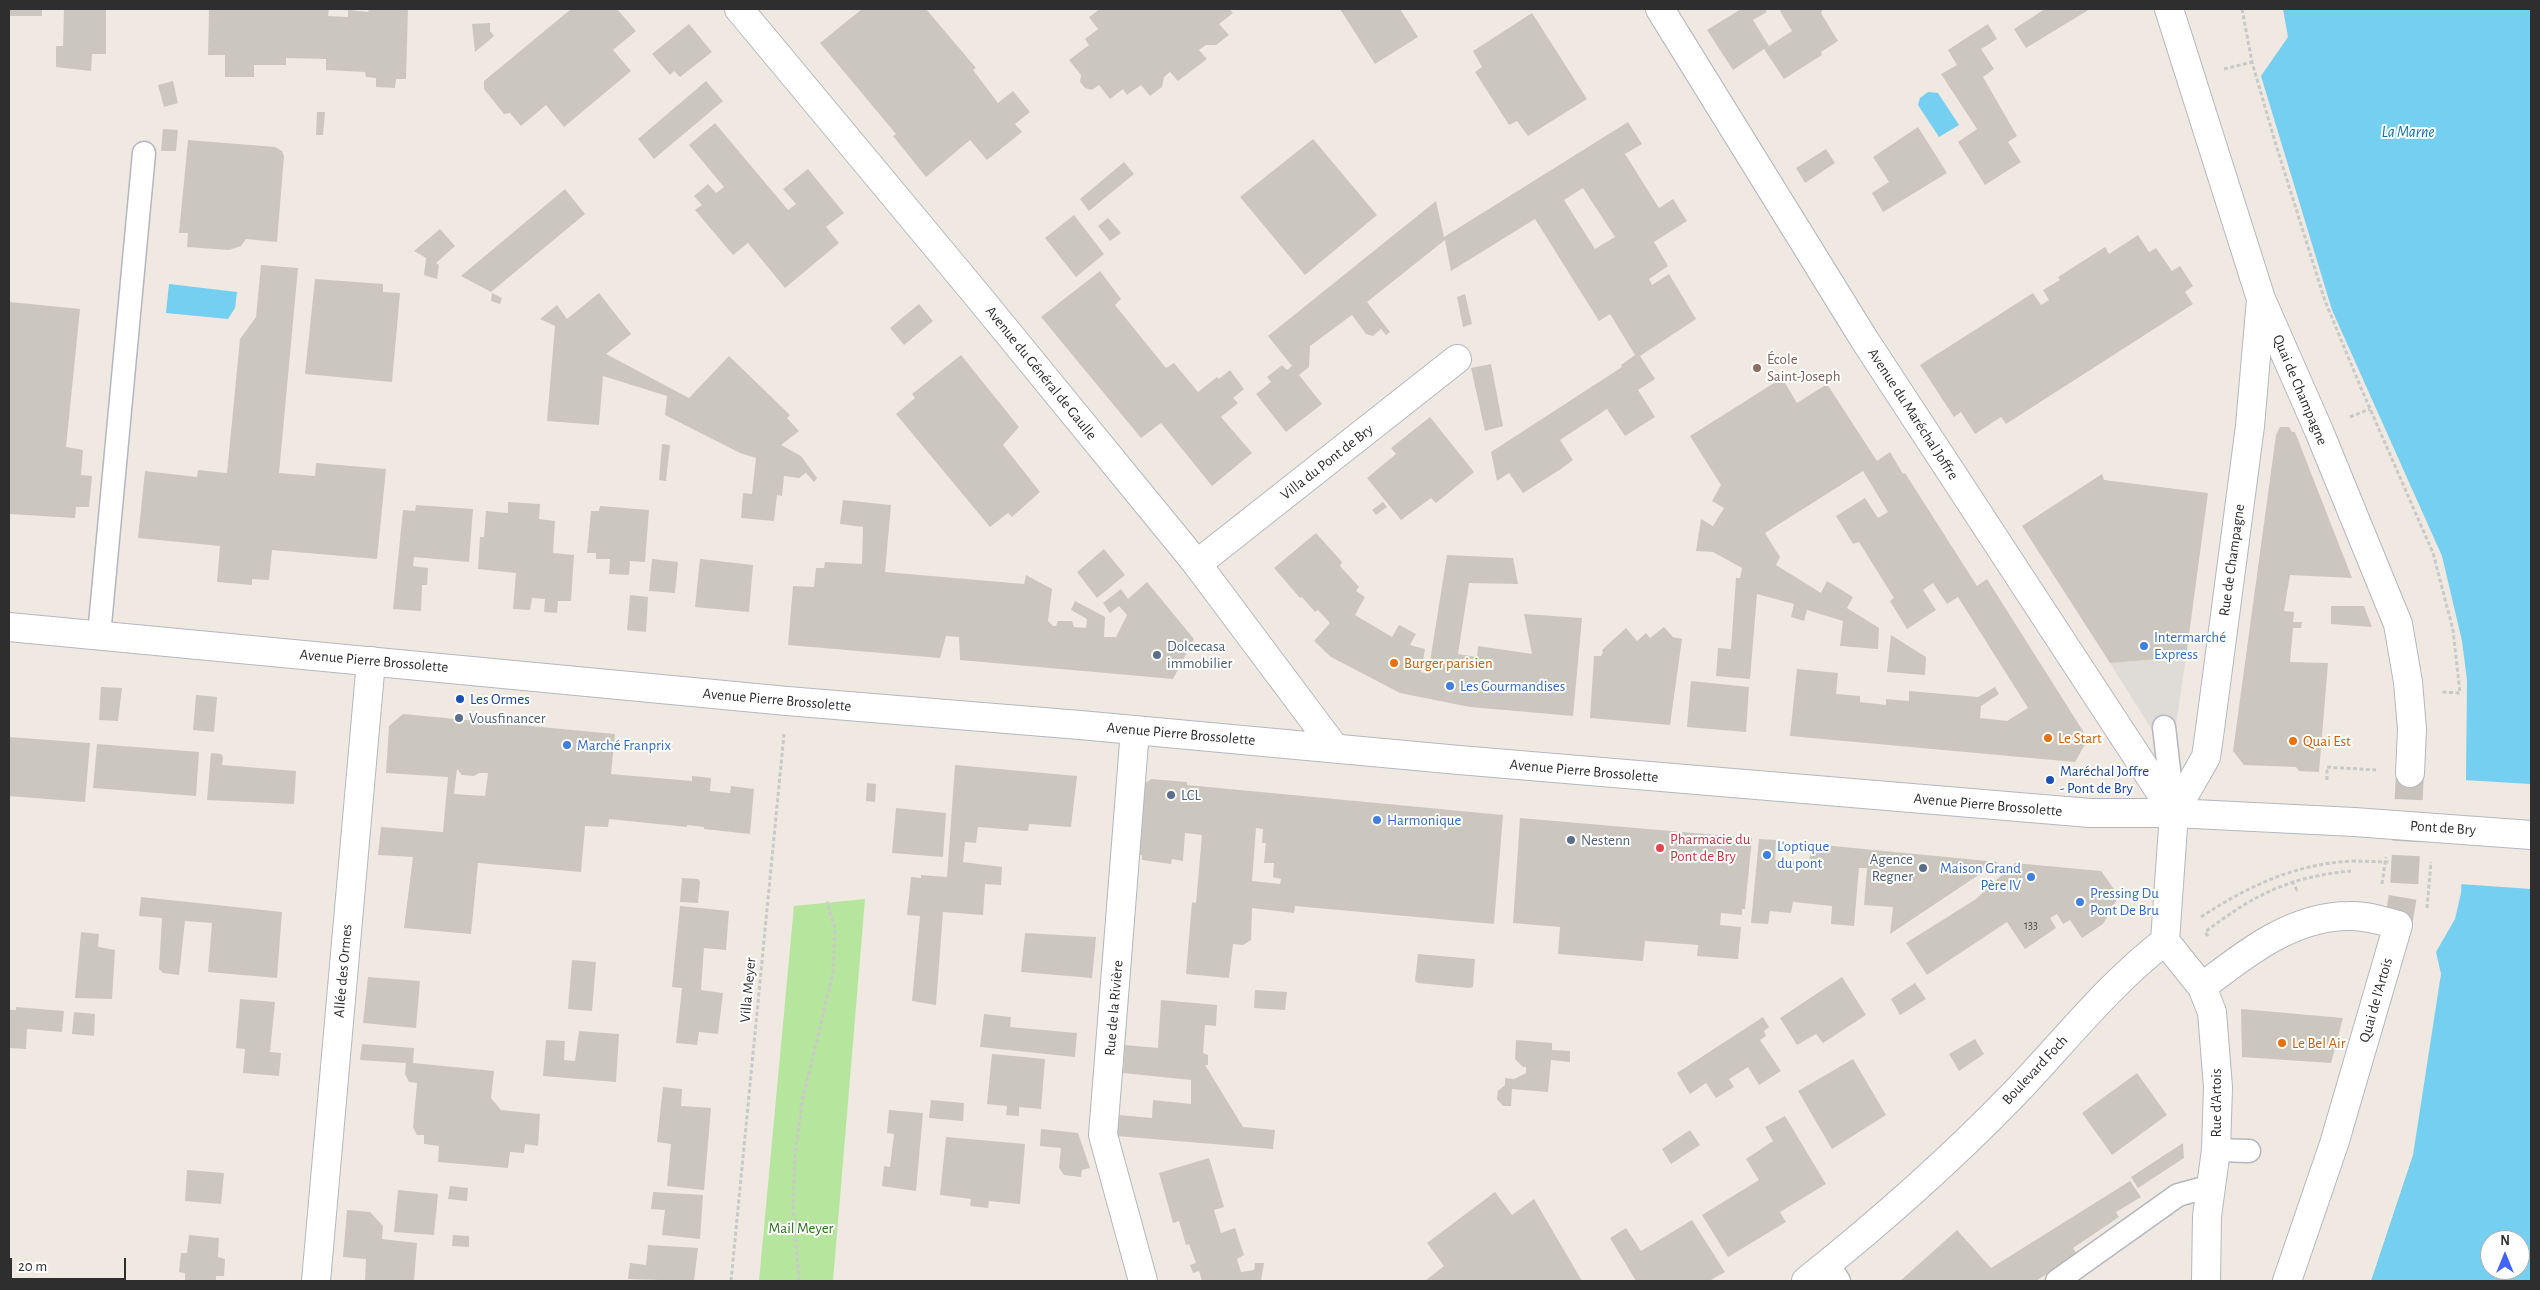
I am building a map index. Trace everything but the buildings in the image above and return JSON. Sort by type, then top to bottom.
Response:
[{"type":"street","name":"Avenue du Général de Gaulle","points":[[738,9],[977,295],[1197,564],[1232,608],[1334,747]]},
{"type":"street","name":"Avenue du Maréchal Joffre","points":[[1660,9],[1864,339],[2174,813]]},
{"type":"street","name":"Quai de Champagne","points":[[2169,9],[2211,148],[2261,299],[2319,430],[2398,624],[2408,682],[2411,719],[2410,772]]},
{"type":"street","name":"Rue de Champagne","points":[[2174,813],[2206,757],[2250,426],[2261,299]]},
{"type":"street","name":"Villa du Pont de Bry","points":[[1197,564],[1457,359]]},
{"type":"street","name":"Avenue Pierre Brossolette","points":[[9,627],[787,701],[2090,813],[2174,813],[2354,822]]},
{"type":"street","name":"Allée des Ormes","points":[[316,1281],[371,661]]},
{"type":"street","name":"Rue de la Rivière","points":[[1136,730],[1104,1135],[1143,1281]]},
{"type":"street","points":[[2164,941],[2174,813]]},
{"type":"street","name":"Pont de Bry","points":[[2354,822],[2531,835]]},
{"type":"street","name":"Quai de l'Artois","points":[[2202,986],[2282,932],[2302,924],[2327,917],[2350,915],[2398,925],[2327,1144],[2287,1281]]},
{"type":"street","name":"Rue d'Artois","points":[[2164,941],[2202,986],[2212,1012],[2218,1087],[2216,1150],[2207,1216],[2206,1281]]},
{"type":"street","name":"Boulevard Foch","points":[[1806,1281],[1833,1273],[1868,1232],[2013,1094],[2124,974],[2164,941]]},
{"type":"lane","points":[[99,636],[144,153]]},
{"type":"lane","points":[[2164,727],[2174,813]]},
{"type":"lane","points":[[2216,1150],[2249,1151]]},
{"type":"lane","points":[[2057,1281],[2178,1195],[2211,1186]]},
{"type":"path","points":[[2242,9],[2252,62],[2302,232],[2326,300],[2370,409],[2433,553],[2453,630],[2460,693]]},
{"type":"path","points":[[2221,70],[2252,62]]},
{"type":"path","points":[[2342,420],[2370,409]]},
{"type":"path","name":"Villa Meyer","points":[[731,1281],[787,701]]},
{"type":"path","points":[[2327,780],[2327,767],[2380,770]]},
{"type":"path","points":[[2164,941],[2234,895],[2263,882],[2296,869],[2326,862],[2352,861]]},
{"type":"path","points":[[799,1281],[793,1208],[795,1153],[802,1102],[833,973],[835,929],[827,902]]},
{"type":"green space","name":"Mail Meyer","points":[[865,899],[833,1281],[759,1281],[794,906]]},
{"type":"shaded area","points":[[2186,657],[2176,725],[2152,730],[2110,663]]},
{"type":"water","name":"La Marne","points":[[2283,9],[2531,9],[2531,1281],[2371,1281],[2413,1155],[2441,974],[2436,952],[2455,919],[2461,893],[2466,780],[2467,680],[2462,641],[2442,556],[2332,310],[2261,76],[2288,37]]},
{"type":"water","points":[[1928,92],[1938,93],[1959,125],[1939,137],[1918,105],[1920,98]]},
{"type":"water","points":[[169,284],[237,292],[235,308],[228,319],[166,313]]},
{"type":"pier","points":[[2463,780],[2531,784],[2531,889],[2459,884]]},
{"type":"tunnel","points":[[2398,925],[2404,889],[2410,773]]},
{"type":"place","name":"École Saint-Joseph","points":[[1757,368]]},
{"type":"place","name":"Intermarché Express","points":[[2144,646]]},
{"type":"place","name":"Dolcecasa immobilier","points":[[1157,655]]},
{"type":"place","name":"Burger parisien","points":[[1394,663]]},
{"type":"place","name":"Les Gourmandises","points":[[1450,686]]},
{"type":"place","name":"Les Ormes","points":[[460,699]]},
{"type":"place","name":"Vousfinancer","points":[[459,718]]},
{"type":"place","name":"Le Start","points":[[2048,738]]},
{"type":"place","name":"Quai Est","points":[[2293,741]]},
{"type":"place","name":"Marché Franprix","points":[[567,745]]},
{"type":"place","name":"Maréchal Joffre - Pont de Bry","points":[[2050,780]]},
{"type":"place","name":"LCL","points":[[1171,795]]},
{"type":"place","name":"Harmonique","points":[[1377,820]]},
{"type":"place","name":"Nestenn","points":[[1571,840]]},
{"type":"place","name":"Pharmacie du Pont de Bry","points":[[1660,848]]},
{"type":"place","name":"L'optique du pont","points":[[1767,855]]},
{"type":"place","name":"Agence Regner","points":[[1923,868]]},
{"type":"place","name":"Maison Grand Père IV","points":[[2031,877]]},
{"type":"place","name":"Pressing Du Pont De Bru","points":[[2080,902]]},
{"type":"place","name":"Le Bel Air","points":[[2282,1043]]}]
